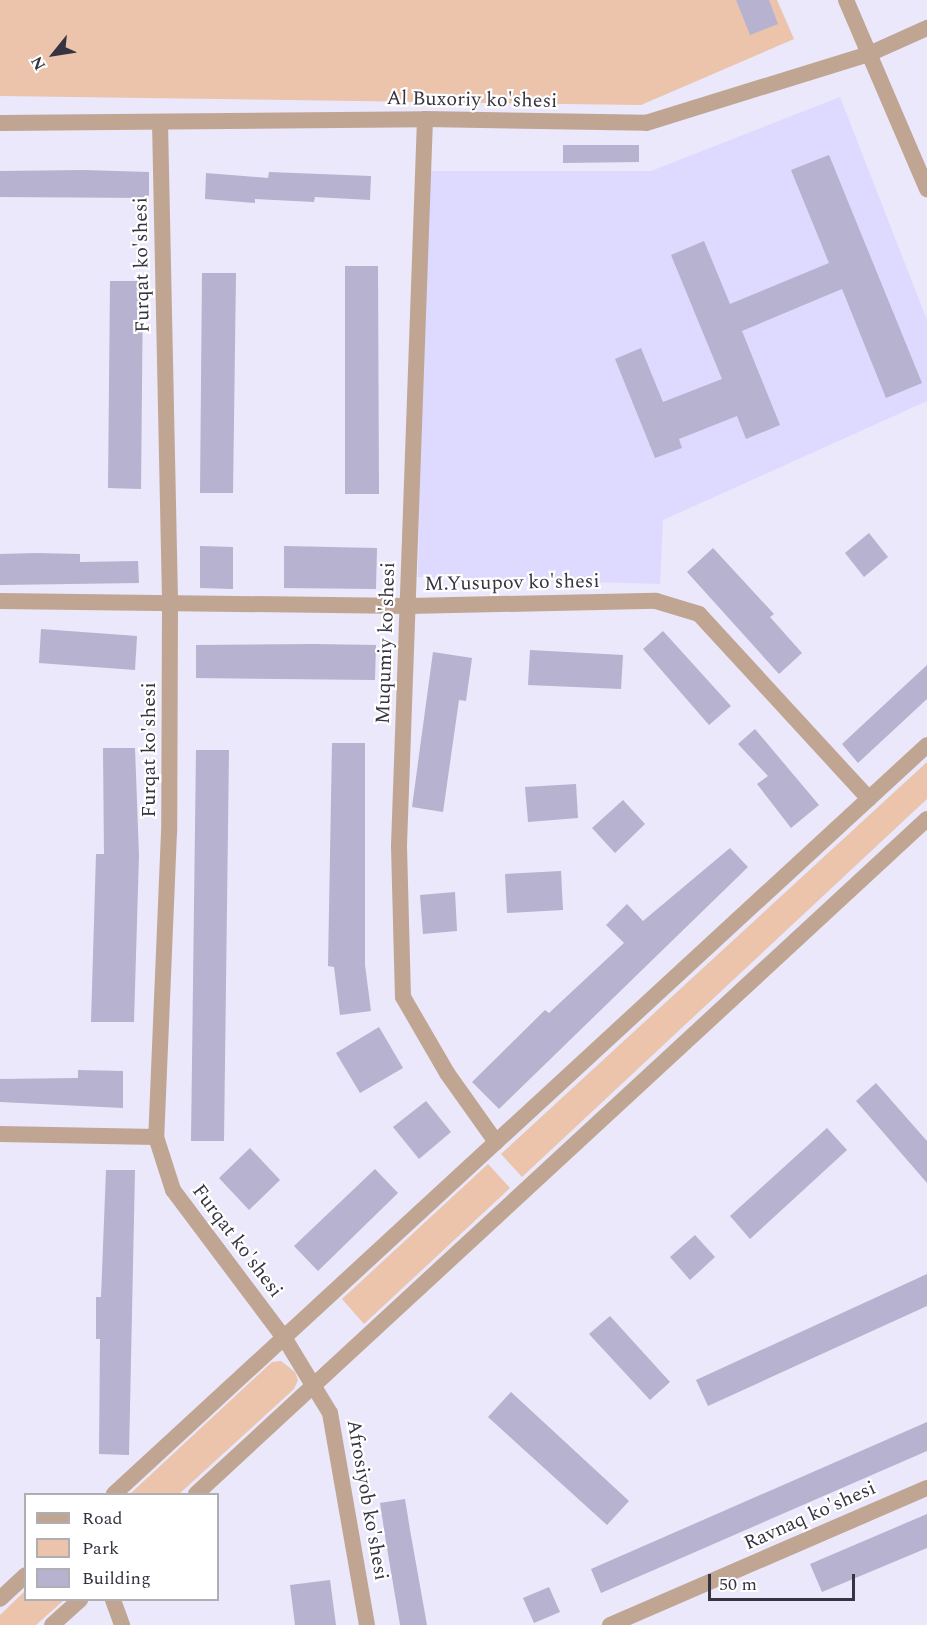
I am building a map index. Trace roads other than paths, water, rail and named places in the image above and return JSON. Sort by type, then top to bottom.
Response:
[{"type":"street","points":[[846,0],[927,189]]},
{"type":"street","name":"Al Buxoriy ko'shesi","points":[[0,123],[425,119],[646,123],[869,54],[927,28]]},
{"type":"street","name":"Muqumiy ko'shesi","points":[[425,119],[399,846],[403,997],[447,1073],[496,1142]]},
{"type":"street","name":"Furqat ko'shesi","points":[[160,122],[170,602],[169,832],[156,1137],[173,1190],[285,1339],[316,1386]]},
{"type":"street","name":"M.Yusupov ko'shesi","points":[[0,601],[408,606],[656,601],[699,614],[869,799]]},
{"type":"street","points":[[115,1493],[285,1339],[927,745]]},
{"type":"street","points":[[197,1493],[316,1386],[927,819]]},
{"type":"street","points":[[0,1134],[156,1137]]},
{"type":"street","name":"Afrosiyob ko'shesi","points":[[316,1386],[330,1413],[367,1625]]},
{"type":"street","name":"Ravnaq ko'shesi","points":[[610,1625],[927,1488]]},
{"type":"street","points":[[0,1599],[24,1577]]},
{"type":"street","points":[[52,1625],[78,1601]]},
{"type":"street","points":[[114,1601],[122,1625]]}]
